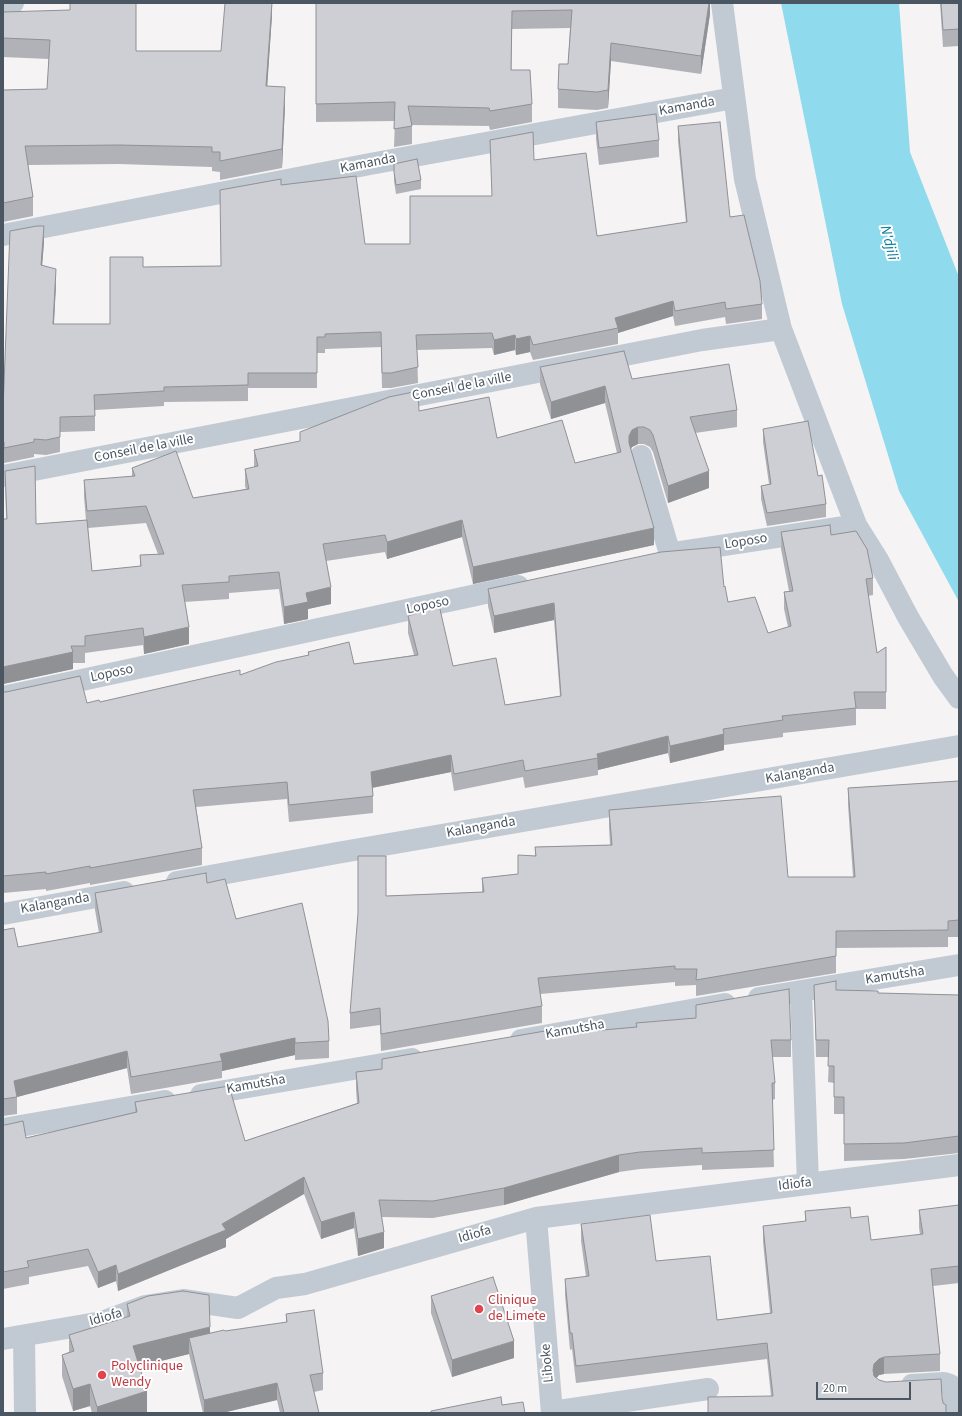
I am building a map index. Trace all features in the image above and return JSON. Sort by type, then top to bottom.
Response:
[{"type":"street","points":[[3,6],[13,3]]},
{"type":"street","points":[[722,3],[745,179],[781,329],[856,525],[878,560],[908,618],[943,676],[959,698]]},
{"type":"street","name":"Kamanda","points":[[3,235],[370,164],[734,98]]},
{"type":"street","name":"Conseil de la ville","points":[[3,476],[702,340],[781,329]]},
{"type":"street","name":"Loposo","points":[[641,456],[662,555],[856,525]]},
{"type":"street","name":"Loposo","points":[[3,697],[537,582]]},
{"type":"street","name":"Kalanganda","points":[[3,914],[344,852],[959,746]]},
{"type":"street","name":"Kamutsha","points":[[504,1043],[959,965]]},
{"type":"street","points":[[801,991],[808,1184]]},
{"type":"street","name":"Kamutsha","points":[[3,1129],[433,1055]]},
{"type":"street","name":"Idiofa","points":[[14,1338],[102,1322],[145,1306],[184,1300],[238,1308],[276,1288],[305,1284],[536,1218],[959,1165]]},
{"type":"street","name":"Liboke","points":[[536,1218],[552,1413]]},
{"type":"street","points":[[14,1338],[25,1413]]},
{"type":"street","points":[[892,1386],[944,1383],[950,1385],[953,1390],[954,1413]]},
{"type":"street","points":[[552,1413],[708,1389]]},
{"type":"water","name":"N'djili","points":[[781,3],[899,3],[910,152],[959,277],[959,602],[899,491],[842,304]]},
{"type":"building","points":[[70,3],[136,3],[136,51],[221,51],[225,3],[272,3],[266,86],[285,87],[282,149],[220,161],[220,152],[212,152],[212,147],[119,145],[25,146],[33,197],[3,203],[3,90],[47,89],[50,40],[3,38],[3,12],[70,10]]},
{"type":"building","points":[[316,3],[709,3],[701,56],[611,43],[608,90],[597,92],[558,89],[559,64],[568,64],[572,10],[512,11],[511,70],[530,70],[532,104],[490,111],[489,108],[408,106],[412,126],[394,129],[395,102],[316,104]]},
{"type":"building","points":[[941,3],[959,3],[959,29],[943,30]]},
{"type":"building","points":[[656,114],[659,140],[599,148],[596,122]]},
{"type":"building","points":[[720,122],[730,217],[744,215],[760,281],[762,304],[726,309],[725,302],[675,311],[673,301],[615,318],[618,328],[533,345],[530,336],[516,339],[515,335],[494,340],[492,333],[416,335],[418,367],[391,373],[382,373],[381,332],[325,334],[325,337],[317,337],[317,373],[248,373],[248,385],[164,387],[164,391],[94,395],[95,416],[60,417],[60,437],[46,440],[34,439],[34,442],[4,448],[3,409],[10,231],[44,226],[41,265],[56,269],[53,324],[110,324],[110,257],[143,257],[143,267],[221,266],[220,190],[281,179],[281,185],[356,176],[365,244],[410,244],[410,196],[492,196],[490,140],[533,132],[534,160],[586,153],[597,236],[687,222],[678,126]]},
{"type":"building","points":[[417,159],[421,180],[396,185],[394,164]]},
{"type":"building","points":[[624,351],[632,379],[729,364],[737,410],[690,417],[709,471],[668,486],[653,435],[650,430],[644,427],[638,427],[632,430],[629,436],[629,443],[654,528],[473,567],[462,520],[387,542],[385,535],[323,544],[331,587],[306,593],[308,602],[284,607],[279,572],[229,576],[229,582],[182,585],[189,627],[144,637],[143,628],[85,636],[85,646],[71,646],[73,652],[3,667],[3,519],[7,519],[5,471],[35,466],[36,524],[87,520],[92,571],[141,566],[140,555],[164,554],[146,506],[87,511],[84,480],[135,476],[132,468],[176,451],[193,498],[249,489],[245,469],[258,466],[254,450],[300,441],[300,432],[389,397],[418,391],[419,411],[489,397],[497,438],[562,420],[575,463],[621,452],[605,386],[551,402],[540,367]]},
{"type":"building","points":[[808,421],[818,476],[822,475],[826,504],[767,513],[761,486],[771,484],[763,429]]},
{"type":"building","points":[[830,525],[831,535],[856,531],[867,549],[873,578],[866,579],[877,653],[886,647],[886,692],[854,692],[856,708],[782,716],[783,720],[723,729],[724,734],[670,746],[668,736],[597,754],[598,758],[525,771],[523,760],[454,774],[451,755],[371,772],[373,796],[289,805],[287,782],[193,790],[202,848],[90,868],[90,866],[46,874],[46,872],[3,876],[3,692],[80,676],[87,703],[99,700],[100,702],[240,670],[240,675],[276,662],[309,655],[308,652],[349,642],[354,664],[418,655],[408,616],[439,605],[453,666],[496,658],[505,705],[561,696],[554,603],[494,616],[488,589],[661,552],[720,547],[724,587],[725,586],[728,602],[755,597],[768,633],[791,626],[784,592],[793,591],[781,532]]},
{"type":"building","points":[[959,781],[959,920],[948,921],[948,930],[836,931],[836,956],[696,980],[697,969],[675,969],[675,966],[538,978],[542,1006],[381,1034],[380,1008],[350,1013],[358,913],[358,856],[386,856],[386,896],[484,892],[482,878],[518,874],[518,855],[536,856],[535,847],[612,845],[609,810],[781,796],[788,877],[855,877],[848,788]]},
{"type":"building","points":[[206,873],[207,883],[225,879],[236,919],[302,903],[328,1021],[329,1041],[295,1043],[295,1038],[220,1054],[222,1061],[131,1077],[127,1051],[14,1081],[17,1097],[3,1099],[3,930],[14,928],[18,947],[102,932],[95,893]]},
{"type":"building","points":[[836,981],[836,990],[878,991],[878,993],[959,995],[959,1136],[904,1143],[844,1144],[844,1097],[834,1097],[834,1066],[828,1066],[829,1040],[816,1040],[814,985]]},
{"type":"building","points":[[789,989],[791,1040],[771,1040],[775,1083],[772,1083],[774,1150],[702,1153],[702,1148],[640,1152],[619,1155],[504,1188],[433,1201],[379,1200],[384,1232],[358,1239],[354,1212],[321,1222],[304,1177],[222,1224],[226,1230],[118,1274],[116,1265],[98,1272],[88,1249],[27,1261],[29,1267],[3,1272],[3,1124],[5,1125],[23,1121],[26,1138],[137,1112],[135,1102],[229,1086],[245,1141],[359,1103],[356,1072],[382,1069],[382,1059],[545,1031],[546,1035],[637,1027],[636,1023],[696,1018],[696,1005]]},
{"type":"building","points":[[959,1205],[959,1266],[931,1269],[940,1354],[884,1357],[879,1359],[874,1364],[873,1370],[874,1376],[879,1380],[886,1382],[941,1379],[942,1397],[943,1403],[946,1405],[946,1413],[708,1413],[708,1397],[773,1396],[767,1343],[576,1366],[572,1333],[570,1333],[565,1279],[589,1276],[581,1224],[650,1215],[656,1261],[710,1256],[717,1320],[772,1313],[763,1226],[806,1221],[805,1211],[850,1207],[851,1218],[868,1216],[871,1240],[923,1234],[919,1210]]},
{"type":"building","points":[[493,1277],[514,1341],[452,1360],[431,1296]]},
{"type":"building","points":[[183,1291],[209,1295],[210,1327],[133,1346],[147,1391],[97,1407],[90,1384],[73,1389],[62,1355],[74,1351],[69,1335],[130,1316],[127,1304],[148,1296]]},
{"type":"building","points":[[314,1310],[323,1373],[310,1375],[319,1413],[284,1413],[277,1383],[204,1400],[189,1338],[224,1330],[287,1322],[286,1314]]},
{"type":"building","points":[[501,1397],[502,1405],[523,1402],[525,1413],[431,1413],[431,1411]]},
{"type":"place","name":"Clinique de Limete","points":[[479,1309]]},
{"type":"place","name":"Polyclinique Wendy","points":[[102,1375]]}]
